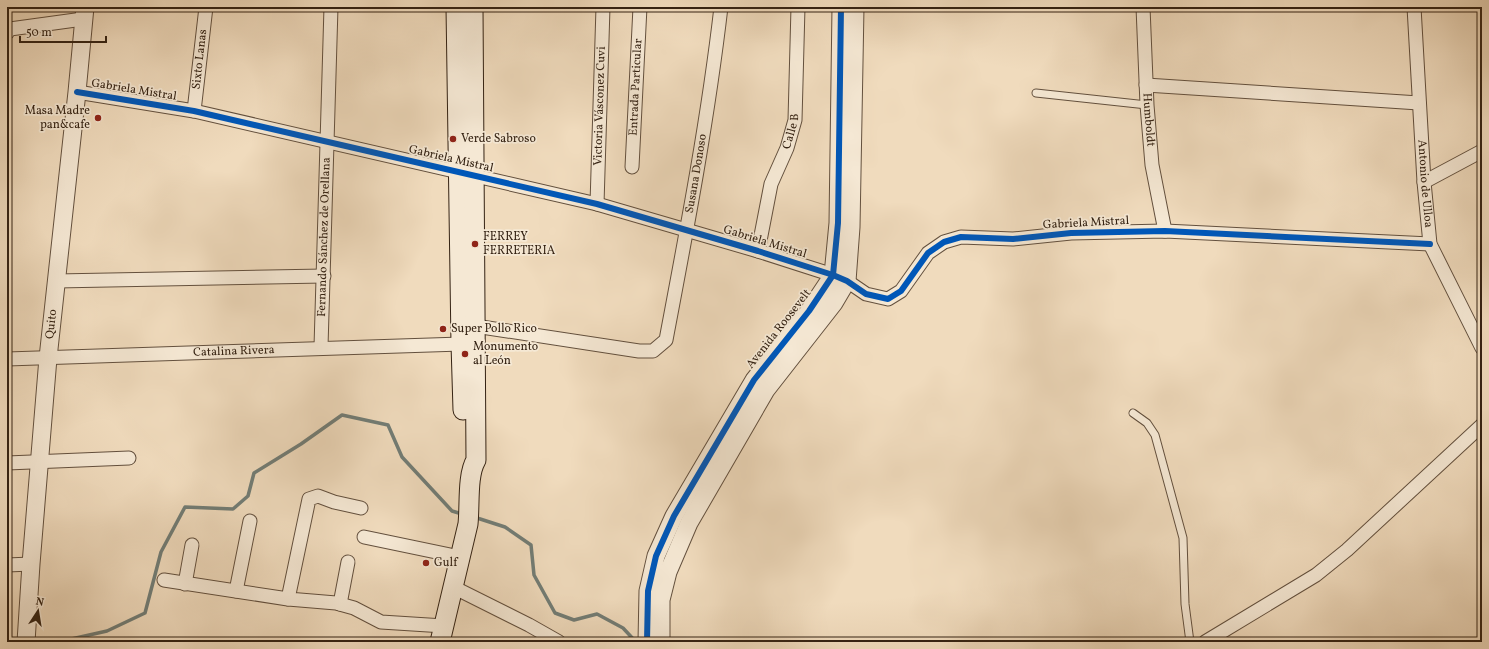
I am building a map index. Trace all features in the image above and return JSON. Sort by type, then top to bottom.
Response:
[{"type":"main road","points":[[442,634],[470,506],[471,468],[476,460],[475,326],[456,7]]},
{"type":"main road","points":[[471,468],[466,460],[461,344],[473,7]]},
{"type":"street","name":"Sixto Lanas","points":[[194,111],[206,7]]},
{"type":"street","name":"Fernando Sánchez de Orellana","points":[[322,347],[331,7]]},
{"type":"street","name":"Victoria Vásconez Cuvi","points":[[597,204],[603,7]]},
{"type":"street","name":"Entrada Particular","points":[[632,167],[640,7]]},
{"type":"street","name":"Susana Donoso","points":[[475,326],[639,351],[653,351],[666,340],[687,230],[713,72],[720,7]]},
{"type":"street","name":"Calle B","points":[[758,250],[771,184],[787,148],[795,120],[798,7]]},
{"type":"street","name":"Avenida Roosevelt","points":[[646,635],[648,591],[656,556],[674,516],[754,380],[809,311],[840,278],[838,223],[841,7]]},
{"type":"street","name":"Avenida Roosevelt","points":[[661,642],[661,600],[668,572],[689,523],[766,390],[834,302],[851,226],[855,7]]},
{"type":"street","name":"Humboldt","points":[[1143,7],[1147,105],[1152,165],[1165,231]]},
{"type":"street","name":"Antonio de Ulloa","points":[[1414,7],[1424,182],[1430,244],[1482,348]]},
{"type":"street","points":[[7,33],[10,29],[84,13]]},
{"type":"street","name":"Quito","points":[[26,642],[30,568],[48,358],[77,92],[84,13]]},
{"type":"street","points":[[1146,85],[1419,103]]},
{"type":"street","name":"Gabriela Mistral","points":[[77,92],[194,111],[597,204],[758,250],[840,278],[866,294],[888,299],[901,291],[928,253],[944,242],[961,237],[1012,238],[1071,233],[1165,231],[1430,244]]},
{"type":"street","points":[[1424,182],[1482,151]]},
{"type":"street","points":[[56,280],[324,276]]},
{"type":"street","name":"Catalina Rivera","points":[[7,358],[48,358],[322,347],[461,344]]},
{"type":"street","points":[[1205,642],[1316,575],[1347,550],[1482,425]]},
{"type":"street","points":[[7,463],[129,458]]},
{"type":"street","points":[[288,599],[309,499],[318,496],[334,502],[361,508]]},
{"type":"street","points":[[236,591],[250,521]]},
{"type":"street","points":[[364,537],[461,550]]},
{"type":"street","points":[[185,584],[192,545]]},
{"type":"street","points":[[340,604],[348,562]]},
{"type":"street","points":[[7,564],[30,568]]},
{"type":"street","points":[[164,580],[288,599],[340,604],[354,608],[382,622],[442,634]]},
{"type":"street","points":[[453,587],[560,642]]},
{"type":"lane","points":[[1036,93],[1147,105]]},
{"type":"lane","points":[[1132,413],[1147,423],[1155,435],[1181,526],[1185,550],[1184,604],[1190,642]]},
{"type":"waterway","points":[[58,642],[107,631],[145,613],[161,552],[185,507],[233,509],[248,496],[254,473],[301,444],[342,415],[388,425],[402,457],[452,511],[462,514]]},
{"type":"waterway","points":[[474,517],[505,527],[531,545],[534,575],[555,613],[574,620],[597,614],[623,628],[636,642]]},
{"type":"cycle path","points":[[647,642],[648,591],[656,556],[674,516],[754,380],[809,311],[833,275],[838,223],[841,7]]},
{"type":"cycle path","points":[[77,92],[194,111],[597,204],[758,251],[833,275],[847,281],[866,294],[888,299],[901,291],[928,253],[944,242],[961,237],[1013,239],[1071,233],[1165,231],[1430,244]]},
{"type":"place","name":"Masa Madre pan&cafe","points":[[98,118]]},
{"type":"place","name":"Verde Sabroso","points":[[453,139]]},
{"type":"place","name":"FERREY FERRETERIA","points":[[475,244]]},
{"type":"place","name":"Super Pollo Rico","points":[[443,329]]},
{"type":"place","name":"Monumento al León","points":[[465,354]]},
{"type":"place","name":"Gulf","points":[[426,563]]}]
